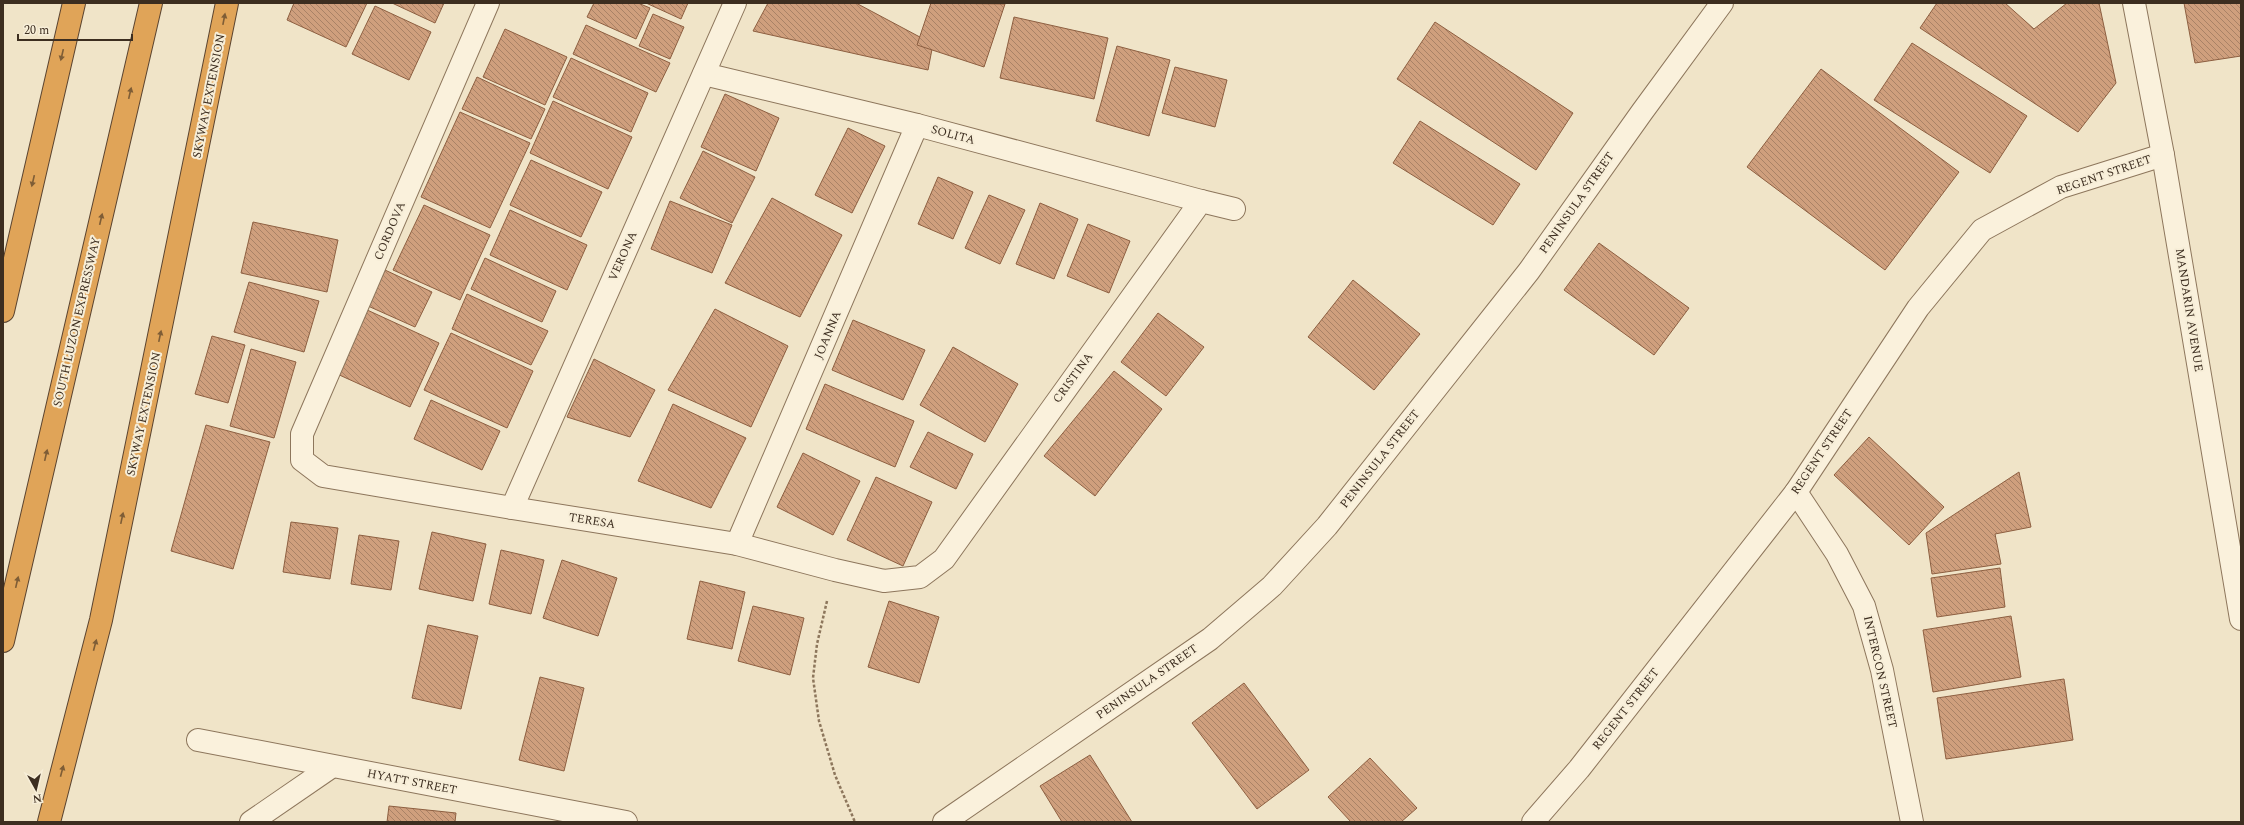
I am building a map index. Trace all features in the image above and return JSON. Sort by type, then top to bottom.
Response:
[{"type":"highway","points":[[3,311],[74,3]]},
{"type":"highway","name":"SOUTH LUZON EXPRESSWAY","points":[[3,641],[151,3]]},
{"type":"highway","name":"SKYWAY EXTENSION","points":[[49,822],[101,620],[227,3]]},
{"type":"street","name":"CORDOVA","points":[[302,460],[302,434],[488,3]]},
{"type":"street","name":"VERONA","points":[[512,508],[735,3]]},
{"type":"street","name":"PENINSULA STREET","points":[[944,822],[1210,638],[1272,586],[1327,526],[1529,271],[1642,112],[1722,3]]},
{"type":"street","name":"MANDARIN AVENUE","points":[[2134,3],[2164,155],[2241,619]]},
{"type":"street","name":"SOLITA","points":[[704,74],[917,125],[1201,201]]},
{"type":"street","name":"JOANNA","points":[[737,544],[917,125]]},
{"type":"street","name":"REGENT STREET","points":[[1532,822],[1580,769],[1796,492],[1918,308],[1982,230],[2061,187],[2164,155]]},
{"type":"street","points":[[1201,201],[1234,209]]},
{"type":"street","name":"CRISTINA","points":[[884,581],[920,577],[944,559],[1201,201]]},
{"type":"street","name":"TERESA","points":[[302,460],[323,476],[737,544],[835,570],[884,581]]},
{"type":"street","name":"INTERCON STREET","points":[[1796,492],[1837,554],[1864,606],[1882,670],[1912,822]]},
{"type":"street","name":"HYATT STREET","points":[[198,740],[331,767],[626,822]]},
{"type":"street","points":[[251,822],[331,767]]},
{"type":"path","points":[[835,570],[816,644],[813,678],[823,735],[835,775],[855,822]]},
{"type":"building","points":[[294,3],[367,3],[346,47],[287,20]]},
{"type":"building","points":[[392,3],[444,3],[435,23]]},
{"type":"building","points":[[594,3],[638,3],[650,8],[636,39],[587,17]]},
{"type":"building","points":[[646,3],[688,3],[681,19]]},
{"type":"building","points":[[768,3],[856,3],[933,44],[928,70],[753,31]]},
{"type":"building","points":[[931,3],[1005,4],[984,67],[917,45]]},
{"type":"building","points":[[1937,3],[2005,3],[2034,29],[2067,3],[2099,3],[2116,83],[2078,132],[1920,28]]},
{"type":"building","points":[[2184,3],[2241,3],[2241,56],[2195,63]]},
{"type":"building","points":[[375,6],[431,32],[409,80],[352,54]]},
{"type":"building","points":[[653,14],[684,27],[670,59],[639,46]]},
{"type":"building","points":[[1014,17],[1108,38],[1094,99],[1000,78]]},
{"type":"building","points":[[1435,22],[1573,113],[1536,170],[1397,79]]},
{"type":"building","points":[[586,25],[670,63],[656,92],[573,54]]},
{"type":"building","points":[[505,29],[567,57],[545,105],[483,77]]},
{"type":"building","points":[[1912,43],[2027,116],[1990,173],[1874,100]]},
{"type":"building","points":[[1117,46],[1170,60],[1149,136],[1096,121]]},
{"type":"building","points":[[571,58],[648,93],[631,132],[553,97]]},
{"type":"building","points":[[1175,67],[1227,80],[1215,127],[1162,113]]},
{"type":"building","points":[[1821,69],[1959,172],[1885,270],[1747,167]]},
{"type":"building","points":[[477,77],[545,109],[531,139],[462,109]]},
{"type":"building","points":[[725,94],[779,118],[756,171],[701,147]]},
{"type":"building","points":[[553,101],[632,137],[608,189],[530,153]]},
{"type":"building","points":[[460,112],[530,143],[490,228],[421,197]]},
{"type":"building","points":[[1420,121],[1520,184],[1493,225],[1393,163]]},
{"type":"building","points":[[848,128],[885,146],[852,213],[815,195]]},
{"type":"building","points":[[703,151],[755,177],[732,223],[680,198]]},
{"type":"building","points":[[531,160],[602,192],[581,237],[510,205]]},
{"type":"building","points":[[938,177],[973,192],[953,239],[918,224]]},
{"type":"building","points":[[989,195],[1025,210],[1000,264],[965,248]]},
{"type":"building","points":[[772,198],[842,235],[800,317],[725,283]]},
{"type":"building","points":[[670,201],[732,225],[712,273],[651,249]]},
{"type":"building","points":[[1040,203],[1078,219],[1054,279],[1016,264]]},
{"type":"building","points":[[424,205],[490,235],[460,300],[393,270]]},
{"type":"building","points":[[510,210],[587,245],[567,290],[490,255]]},
{"type":"building","points":[[253,222],[338,240],[327,292],[241,273]]},
{"type":"building","points":[[1088,224],[1130,241],[1109,293],[1067,276]]},
{"type":"building","points":[[1599,243],[1689,308],[1654,355],[1564,290]]},
{"type":"building","points":[[485,258],[556,291],[542,322],[471,289]]},
{"type":"building","points":[[385,270],[432,292],[415,327],[368,306]]},
{"type":"building","points":[[1353,280],[1420,334],[1374,390],[1308,337]]},
{"type":"building","points":[[249,282],[319,301],[304,352],[234,332]]},
{"type":"building","points":[[467,294],[548,331],[531,365],[452,329]]},
{"type":"building","points":[[365,309],[439,343],[410,407],[335,373]]},
{"type":"building","points":[[715,309],[788,346],[751,427],[668,390]]},
{"type":"building","points":[[1158,313],[1204,347],[1166,396],[1121,362]]},
{"type":"building","points":[[853,320],[925,350],[903,400],[832,370]]},
{"type":"building","points":[[451,333],[533,371],[507,428],[424,390]]},
{"type":"building","points":[[212,336],[245,345],[228,403],[195,394]]},
{"type":"building","points":[[953,347],[1018,384],[985,442],[920,405]]},
{"type":"building","points":[[251,349],[296,362],[274,438],[230,426]]},
{"type":"building","points":[[594,359],[655,390],[630,437],[567,417]]},
{"type":"building","points":[[1114,371],[1162,409],[1095,496],[1044,456]]},
{"type":"building","points":[[825,384],[914,421],[895,467],[806,429]]},
{"type":"building","points":[[431,400],[500,431],[482,470],[414,439]]},
{"type":"building","points":[[673,404],[746,438],[711,508],[638,481]]},
{"type":"building","points":[[206,425],[270,442],[233,569],[171,551]]},
{"type":"building","points":[[928,432],[973,454],[956,489],[910,467]]},
{"type":"building","points":[[1869,437],[1944,507],[1909,545],[1834,475]]},
{"type":"building","points":[[803,453],[860,481],[833,535],[777,507]]},
{"type":"building","points":[[2019,472],[2031,527],[1995,534],[2001,564],[1932,574],[1926,533]]},
{"type":"building","points":[[876,477],[932,502],[903,566],[847,540]]},
{"type":"building","points":[[291,522],[338,528],[330,579],[283,572]]},
{"type":"building","points":[[432,532],[486,544],[473,601],[419,589]]},
{"type":"building","points":[[359,535],[399,541],[391,590],[351,584]]},
{"type":"building","points":[[501,550],[544,560],[531,614],[489,604]]},
{"type":"building","points":[[562,560],[617,578],[598,636],[543,618]]},
{"type":"building","points":[[2000,568],[2005,607],[1937,617],[1931,578]]},
{"type":"building","points":[[700,581],[745,592],[732,649],[687,639]]},
{"type":"building","points":[[889,601],[939,617],[919,683],[868,667]]},
{"type":"building","points":[[753,606],[804,618],[790,675],[738,661]]},
{"type":"building","points":[[2011,616],[2021,677],[1933,692],[1923,630]]},
{"type":"building","points":[[428,625],[478,636],[461,709],[412,698]]},
{"type":"building","points":[[540,677],[584,688],[564,771],[519,760]]},
{"type":"building","points":[[2064,679],[2073,740],[1946,759],[1937,698]]},
{"type":"building","points":[[1244,683],[1309,770],[1257,809],[1192,723]]},
{"type":"building","points":[[1090,755],[1132,822],[1062,822],[1040,786]]},
{"type":"building","points":[[1370,758],[1417,808],[1401,822],[1351,822],[1328,797]]},
{"type":"building","points":[[389,806],[456,813],[455,822],[387,822]]}]
